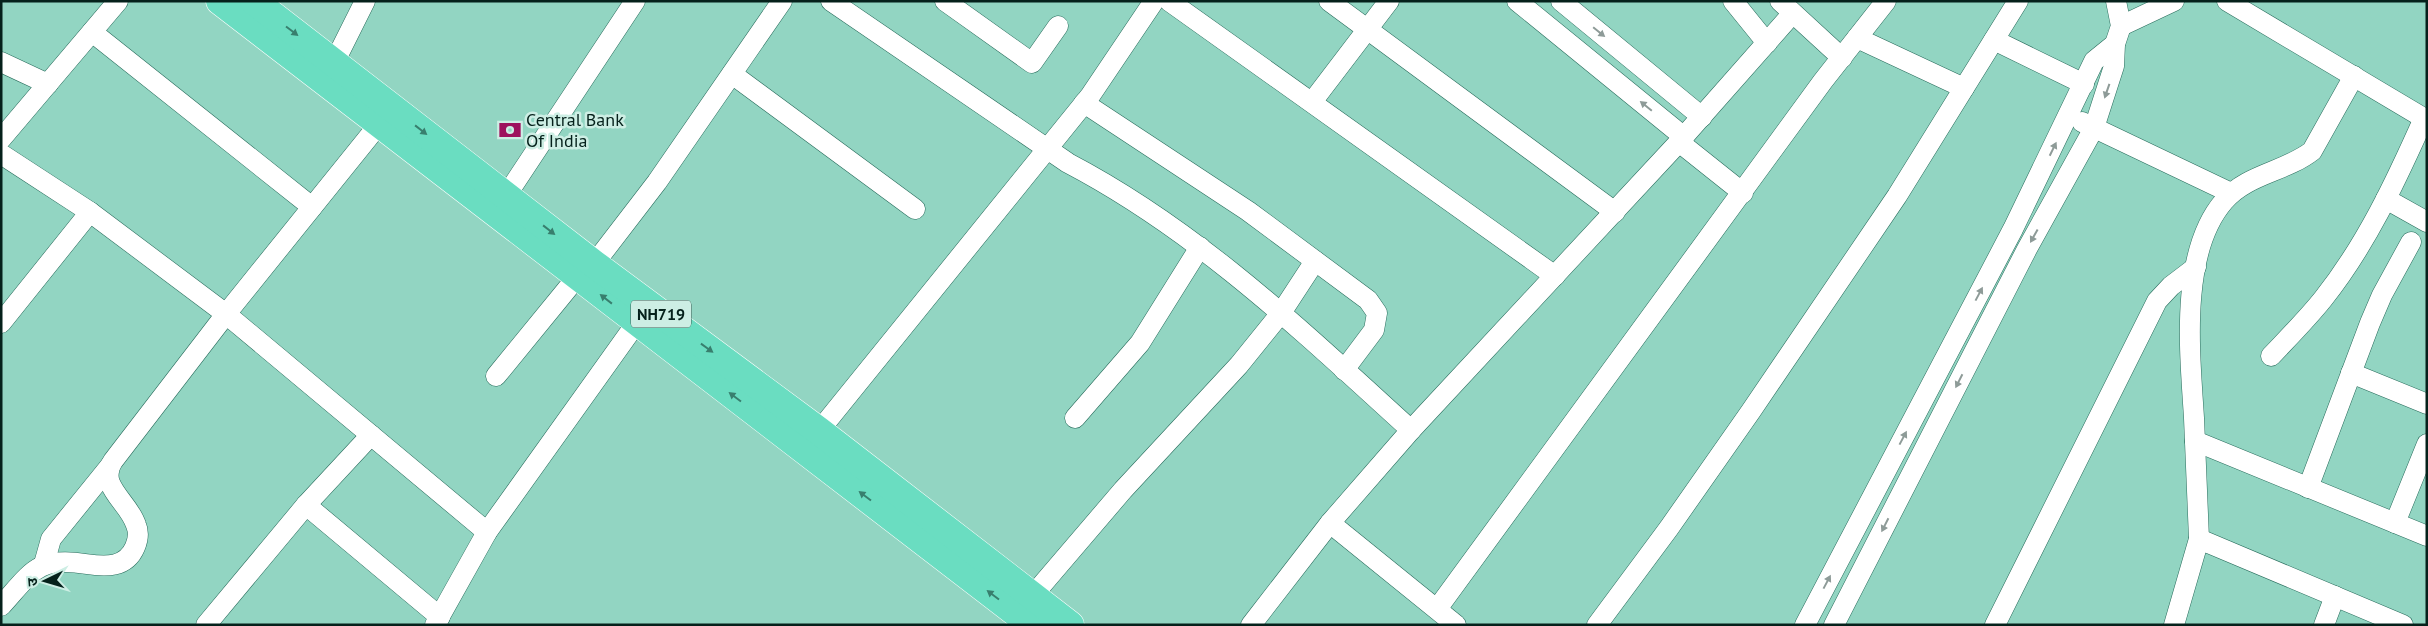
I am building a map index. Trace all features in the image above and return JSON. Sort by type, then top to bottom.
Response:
[{"type":"highway","name":"NH719","points":[[220,1],[386,116],[506,196],[586,270]]},
{"type":"highway","name":"NH719","points":[[254,1],[334,63],[386,116],[1027,611],[1061,622]]},
{"type":"highway","name":"NH719","points":[[643,314],[819,431],[1027,611]]},
{"type":"street","points":[[1,139],[118,1]]},
{"type":"street","points":[[334,63],[366,1]]},
{"type":"street","points":[[506,196],[635,1]]},
{"type":"street","points":[[496,376],[586,270],[657,182],[782,1]]},
{"type":"street","points":[[831,1],[1046,149],[1106,184],[1200,247],[1281,313],[1410,430]]},
{"type":"street","points":[[945,1],[1032,63],[1058,26]]},
{"type":"street","points":[[819,431],[1084,103],[1154,1]]},
{"type":"street","points":[[1169,1],[1555,276]]},
{"type":"street","points":[[1329,1],[1615,212]]},
{"type":"street","points":[[1312,102],[1389,1]]},
{"type":"street","points":[[1517,1],[1682,139],[1743,194]]},
{"type":"street","points":[[1561,1],[1702,117]]},
{"type":"street","points":[[1733,1],[1779,23],[1833,69]]},
{"type":"street","points":[[1438,609],[1833,69],[1886,1]]},
{"type":"street","points":[[1597,625],[1669,528],[1751,411],[1917,166],[2018,1]]},
{"type":"street","points":[[1834,625],[2027,249],[2094,128],[2113,72],[2118,35],[2116,1]]},
{"type":"street","points":[[1805,625],[2013,229],[2094,61],[2118,35],[2174,1]]},
{"type":"street","points":[[2226,1],[2425,119],[2386,199],[2324,298],[2271,356]]},
{"type":"street","points":[[1251,625],[1330,523],[1410,430],[1702,117],[1779,23]]},
{"type":"street","points":[[92,32],[312,207]]},
{"type":"street","points":[[1857,38],[1964,88]]},
{"type":"street","points":[[1994,40],[2084,84]]},
{"type":"street","points":[[1,62],[48,84]]},
{"type":"street","points":[[732,74],[915,209]]},
{"type":"street","points":[[2174,625],[2199,539],[2190,312],[2196,266],[2210,223],[2222,202],[2231,193],[2241,186],[2302,159],[2312,151],[2354,76]]},
{"type":"street","points":[[1084,103],[1248,211],[1368,300],[1377,313],[1374,330],[1344,370]]},
{"type":"street","points":[[44,564],[51,539],[110,466],[226,314],[386,116]]},
{"type":"street","points":[[2069,116],[2231,193]]},
{"type":"street","points":[[1,154],[90,212],[226,314],[486,532]]},
{"type":"street","points":[[2386,199],[2427,222]]},
{"type":"street","points":[[1,323],[90,212]]},
{"type":"street","points":[[2308,488],[2382,295],[2411,242]]},
{"type":"street","points":[[1075,418],[1140,343],[1200,247]]},
{"type":"street","points":[[1027,611],[1123,490],[1239,365],[1281,313],[1315,261]]},
{"type":"street","points":[[1996,625],[2157,302],[2171,286],[2196,266]]},
{"type":"street","points":[[306,505],[438,621],[486,532],[643,314]]},
{"type":"street","points":[[2351,373],[2427,404]]},
{"type":"street","points":[[206,625],[306,505],[371,435]]},
{"type":"street","points":[[2195,440],[2427,536]]},
{"type":"street","points":[[2395,523],[2427,444]]},
{"type":"street","points":[[1,606],[33,571],[44,564],[68,561],[110,566],[122,563],[133,551],[138,541],[136,524],[110,482],[110,466]]},
{"type":"street","points":[[1330,523],[1456,625]]},
{"type":"street","points":[[2199,539],[2403,625]]},
{"type":"street","points":[[2324,625],[2335,596]]},
{"type":"place","name":"Central Bank Of India","points":[[510,130]]}]
